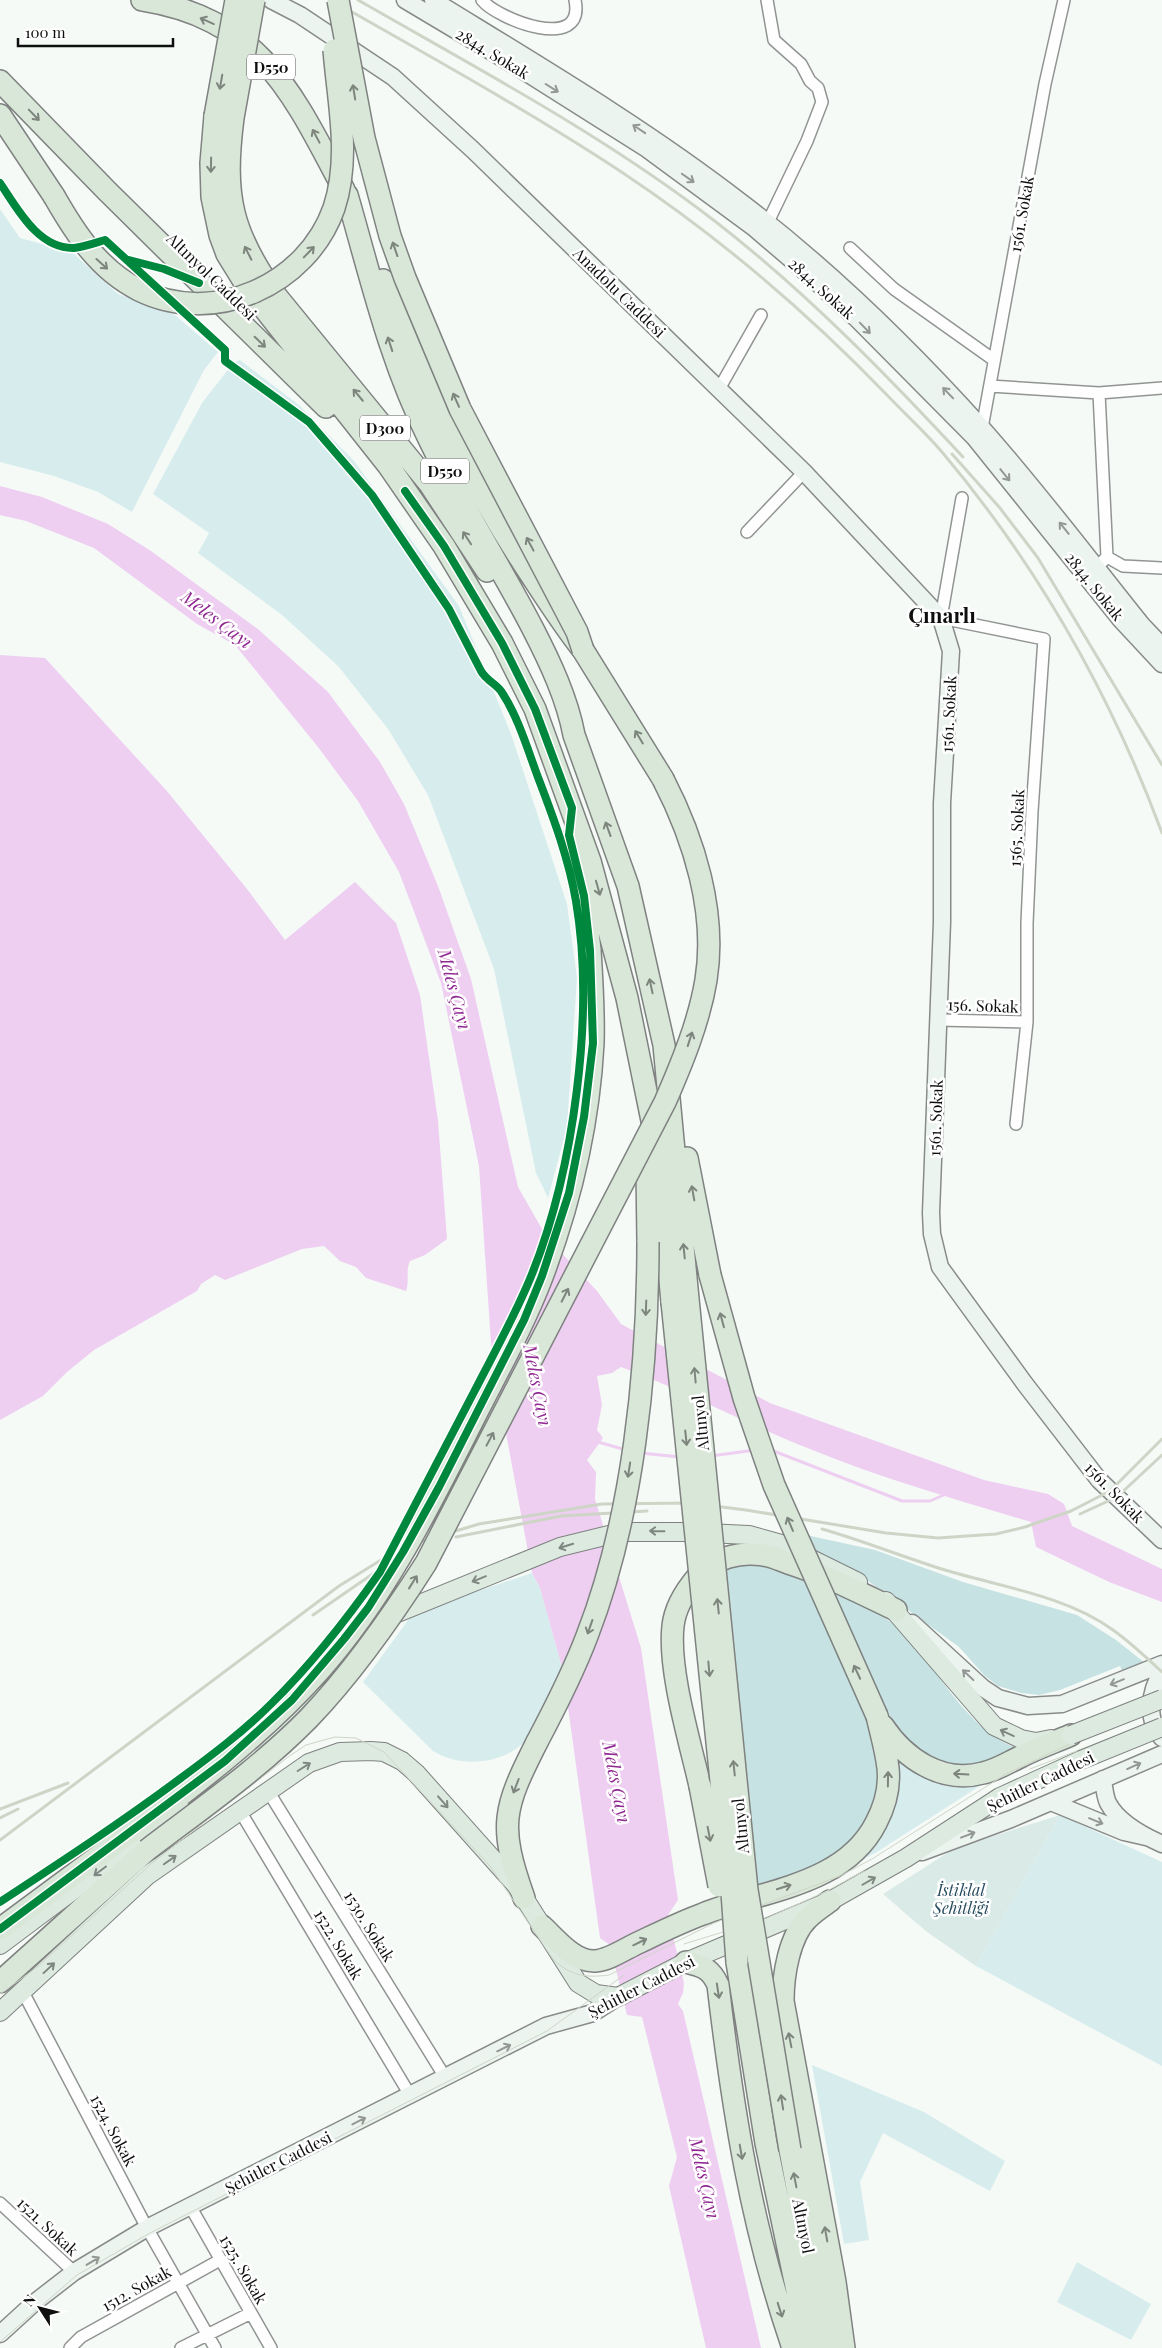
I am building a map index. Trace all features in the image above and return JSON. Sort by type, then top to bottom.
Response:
[{"type":"highway","name":"D550","points":[[142,0],[175,8],[216,24],[238,36],[278,75],[307,120],[347,195],[382,320],[415,411],[442,465],[510,583],[547,657],[570,715],[574,734]]},
{"type":"highway","name":"D300","points":[[236,0],[224,117],[228,181],[238,230],[249,255],[277,297],[405,453],[449,512],[504,599],[574,734]]},
{"type":"highway","name":"D300","points":[[254,0],[211,163],[212,197],[220,235],[227,254],[248,288],[388,465],[405,491]]},
{"type":"highway","points":[[0,115],[79,237],[97,260],[118,277],[139,290],[183,303],[206,303],[254,294],[285,275],[314,247],[325,229],[339,192],[342,139],[331,0]]},
{"type":"highway","points":[[338,0],[364,138],[390,236],[405,278],[460,409],[577,632],[583,650]]},
{"type":"highway","name":"Altınyol Caddesi","points":[[0,81],[106,191],[309,390],[405,491]]},
{"type":"highway","points":[[0,1982],[147,1850],[233,1785],[283,1742],[334,1690],[380,1632],[426,1563],[607,1215],[682,1064],[701,1002],[706,978],[707,940],[701,878],[683,821],[663,779],[583,650],[567,630],[509,542],[450,438],[413,356],[364,229],[347,195]]},
{"type":"highway","points":[[405,491],[444,546],[502,643],[535,709],[590,860],[612,939],[658,1150],[680,1301]]},
{"type":"highway","points":[[542,1926],[578,1957],[595,1961],[609,1957],[672,1926],[712,1910],[806,1880],[846,1861],[860,1848],[879,1818],[888,1787],[886,1749],[877,1716],[820,1591],[771,1476],[744,1398],[710,1275],[673,1080],[628,886],[574,734]]},
{"type":"highway","points":[[0,1929],[181,1796],[267,1724],[326,1662],[368,1608],[403,1552],[439,1487],[524,1320],[542,1276],[558,1228],[576,1164],[593,1043],[590,950],[584,896],[569,835],[572,808]]},
{"type":"highway","points":[[664,1045],[680,1301]]},
{"type":"highway","points":[[524,1898],[512,1864],[506,1828],[509,1804],[519,1777],[588,1636],[617,1539],[630,1469],[639,1400],[648,1242],[643,1077]]},
{"type":"highway","name":"Altınyol","points":[[680,1301],[737,1962],[766,2143],[809,2348]]},
{"type":"highway","name":"Altınyol","points":[[680,1301],[747,1890],[790,2150],[827,2348]]},
{"type":"highway","points":[[737,1962],[728,1928],[680,1695],[673,1650],[673,1626],[678,1607],[688,1588],[706,1568],[723,1558],[737,1554],[764,1555],[844,1585],[896,1610]]},
{"type":"highway","points":[[877,1716],[899,1748],[918,1763],[932,1770],[965,1776],[993,1770],[1071,1735]]},
{"type":"highway","points":[[830,1901],[807,1919],[796,1939],[785,1964],[783,2001],[835,2282],[844,2348]]},
{"type":"highway","points":[[686,1962],[705,1966],[713,1973],[718,1985],[730,2087],[747,2186],[770,2281],[793,2348]]},
{"type":"main road","name":"Anadolu Caddesi","points":[[271,0],[300,15],[393,77],[473,150],[804,472],[942,618]]},
{"type":"main road","name":"2844. Sokak","points":[[405,0],[647,148],[703,189],[801,268],[978,432],[1121,620],[1162,664]]},
{"type":"main road","name":"2844. Sokak","points":[[433,0],[614,112],[676,154],[767,224],[869,312],[978,432],[1102,563],[1142,626],[1162,646]]},
{"type":"main road","name":"1561. Sokak","points":[[942,618],[952,651],[942,803],[942,922],[931,1213],[932,1234],[940,1267],[1025,1384],[1099,1480],[1162,1540]]},
{"type":"main road","name":"Şehitler Caddesi","points":[[0,1945],[207,1790],[267,1741],[308,1703],[384,1619],[524,1561],[609,1533],[640,1531],[684,1532],[757,1537],[781,1544],[825,1564],[878,1595],[896,1610],[970,1701],[994,1726],[1012,1736],[1028,1741],[1047,1740],[1071,1735],[1162,1699]]},
{"type":"main road","points":[[896,1610],[927,1636],[968,1677],[998,1698],[1014,1704],[1040,1707],[1062,1704],[1162,1664]]},
{"type":"main road","points":[[1162,1672],[1154,1688],[1152,1707],[1154,1725],[1162,1738]]},
{"type":"main road","name":"Şehitler Caddesi","points":[[0,2334],[34,2303],[74,2272],[147,2228],[551,2024],[593,2013],[618,1997],[686,1962],[830,1901],[906,1858],[1000,1797],[1081,1760],[1162,1727]]},
{"type":"main road","points":[[0,2012],[24,1992],[148,1875],[309,1763],[340,1752],[359,1750],[384,1752],[402,1761],[432,1789],[507,1875],[524,1898],[578,1983],[596,1994],[618,1997]]},
{"type":"main road","points":[[906,1858],[1051,1802],[1162,1754]]},
{"type":"main road","points":[[1103,1779],[1107,1802],[1115,1813],[1146,1837]]},
{"type":"main road","points":[[1051,1802],[1124,1832],[1146,1837],[1162,1844]]},
{"type":"main road","points":[[835,2282],[851,2348]]},
{"type":"street","points":[[482,0],[497,12],[509,17],[544,28],[560,30],[570,26],[575,18],[575,0]]},
{"type":"street","points":[[767,0],[774,40],[790,52],[801,64],[810,80],[818,88],[822,102],[810,134],[767,224]]},
{"type":"street","name":"1561. Sokak","points":[[978,432],[990,386],[1045,84],[1064,0]]},
{"type":"street","points":[[850,248],[894,288],[994,360]]},
{"type":"street","points":[[719,389],[761,315]]},
{"type":"street","points":[[990,386],[1099,393],[1162,388]]},
{"type":"street","points":[[1099,393],[1102,563],[1162,568]]},
{"type":"street","points":[[747,532],[804,472]]},
{"type":"street","points":[[942,618],[962,498]]},
{"type":"street","name":"1565. Sokak","points":[[942,618],[1044,639],[1031,830],[1027,923],[1027,1022],[1016,1124]]},
{"type":"street","name":"156. Sokak","points":[[938,1020],[1027,1022]]},
{"type":"street","name":"1530. Sokak","points":[[268,1791],[445,2077]]},
{"type":"street","name":"1522. Sokak","points":[[240,1811],[410,2095]]},
{"type":"street","name":"1524. Sokak","points":[[24,1992],[147,2228],[215,2348]]},
{"type":"street","name":"1521. Sokak","points":[[0,2204],[74,2272]]},
{"type":"street","name":"1525. Sokak","points":[[190,2206],[271,2348]]},
{"type":"street","name":"1512. Sokak","points":[[74,2347],[81,2337],[220,2260]]},
{"type":"street","points":[[181,2348],[251,2312]]},
{"type":"shaded area","points":[[0,209],[20,238],[72,252],[118,294],[175,315],[218,352],[204,370],[132,512],[98,492],[54,476],[0,462]]},
{"type":"shaded area","points":[[240,360],[299,405],[354,461],[459,606],[511,734],[567,904],[577,978],[567,1127],[548,1198],[536,1173],[494,969],[428,795],[388,729],[338,666],[282,615],[198,553],[209,533],[153,494],[202,403],[233,363]]},
{"type":"shaded area","points":[[806,1535],[875,1550],[963,1582],[1077,1615],[1116,1640],[1145,1663],[1122,1671],[1120,1666],[1060,1690],[1039,1695],[1021,1693],[998,1686],[985,1676],[959,1647],[850,1568],[812,1552]]},
{"type":"shaded area","points":[[724,1566],[768,1567],[804,1578],[875,1728],[882,1774],[872,1811],[849,1845],[815,1868],[757,1887]]},
{"type":"shaded area","points":[[532,1573],[540,1588],[563,1671],[537,1724],[524,1742],[513,1751],[500,1757],[473,1762],[458,1761],[433,1751],[363,1682],[414,1612]]},
{"type":"shaded area","points":[[828,1588],[866,1606],[892,1623],[914,1645],[956,1700],[972,1717],[988,1732],[1006,1743],[1025,1750],[987,1767],[942,1766],[912,1748],[883,1711]]},
{"type":"shaded area","points":[[895,1756],[915,1770],[926,1774],[986,1782],[877,1852],[851,1866]]},
{"type":"shaded area","points":[[1060,1815],[1162,1862],[1162,2066],[976,1966]]},
{"type":"shaded area","points":[[812,2065],[924,2112],[1005,2161],[990,2191],[883,2133],[860,2182],[869,2240],[844,2244]]},
{"type":"shaded area","points":[[1077,2262],[1151,2304],[1131,2340],[1057,2302]]},
{"type":"green space","name":"İstiklal Şehitliği","points":[[1060,1815],[976,1966],[927,1932],[883,1894],[955,1848]]},
{"type":"water","name":"Meles Çayı","points":[[0,486],[42,497],[108,524],[151,551],[259,630],[328,692],[380,762],[404,804],[438,886],[471,979],[518,1187],[546,1236],[597,1291],[621,1324],[770,1403],[984,1480],[1048,1494],[1064,1504],[1072,1526],[1162,1569],[1162,1602],[1109,1582],[1036,1547],[1031,1522],[919,1488],[837,1460],[669,1386],[621,1367],[612,1373],[597,1376],[602,1405],[597,1430],[603,1438],[587,1460],[596,1472],[595,1499],[641,1648],[678,1900],[668,1915],[684,1983],[683,1993],[678,2004],[683,2011],[761,2348],[706,2348],[669,2186],[677,2157],[642,2017],[627,2015],[610,1945],[600,1938],[563,1671],[540,1588],[532,1573],[492,1358],[479,1166],[441,983],[399,872],[358,801],[318,747],[235,645],[197,624],[94,548],[26,521],[0,515]]},
{"type":"water","points":[[0,655],[45,658],[166,790],[247,889],[285,940],[355,882],[396,923],[420,995],[438,1121],[447,1239],[425,1255],[410,1261],[406,1291],[366,1278],[356,1267],[340,1261],[324,1246],[302,1249],[225,1280],[215,1275],[201,1284],[197,1291],[94,1350],[67,1372],[43,1396],[0,1420]]},
{"type":"waterway","points":[[598,1442],[626,1450]]},
{"type":"waterway","points":[[711,1456],[755,1450]]},
{"type":"waterway","points":[[771,1450],[902,1501],[930,1501],[946,1494]]},
{"type":"waterway","points":[[641,1453],[680,1457]]},
{"type":"tram line","points":[[0,1994],[36,1968],[152,1863],[288,1757],[306,1745],[335,1737],[356,1738],[384,1752],[490,1866],[553,1959],[559,1965],[572,1972],[593,1976],[609,1975],[714,1923],[840,1876],[872,1859],[1006,1774],[1074,1742],[1162,1707]]},
{"type":"tram line","points":[[1030,1769],[1162,1718]]},
{"type":"tram line","points":[[684,1944],[765,1919],[825,1892],[864,1871]]},
{"type":"tram line","points":[[0,2342],[77,2275],[150,2233],[547,2031],[624,1975]]},
{"type":"railway","points":[[331,0],[478,84],[623,173],[728,249],[794,305],[857,364],[942,452],[977,495],[1040,586],[1095,682],[1142,782],[1162,833]]},
{"type":"railway","points":[[358,0],[496,78],[586,132],[674,191],[716,222],[813,305],[905,395],[963,457]]},
{"type":"railway","points":[[952,454],[1000,508],[1038,558],[1162,765]]},
{"type":"railway","points":[[0,1840],[339,1586],[402,1547],[479,1524],[602,1504],[690,1503],[746,1510],[886,1533],[938,1538],[996,1534],[1025,1527],[1071,1511],[1110,1491],[1162,1439]]},
{"type":"railway","points":[[1080,1514],[1117,1497],[1162,1455]]},
{"type":"railway","points":[[456,1537],[561,1516],[647,1511]]},
{"type":"railway","points":[[822,1529],[945,1570],[1054,1600],[1095,1618],[1132,1645],[1162,1672]]},
{"type":"railway","points":[[313,1615],[393,1560]]},
{"type":"railway","points":[[0,1809],[68,1783]]},
{"type":"railway","points":[[0,1818],[18,1809]]},
{"type":"cycle path","points":[[0,183],[21,215],[39,234],[50,242],[61,247],[74,248],[105,240],[225,350],[225,361],[309,422],[372,495],[449,609],[481,671],[501,691],[518,723],[555,825],[569,870],[576,901],[581,945],[583,992],[582,1041],[577,1090],[559,1187],[547,1232],[526,1289],[512,1319],[380,1572],[315,1657],[250,1724],[204,1761],[136,1810],[0,1902]]},
{"type":"cycle path","points":[[129,260],[164,269],[199,283]]},
{"type":"cycle path","points":[[0,1929],[225,1761],[292,1700],[368,1608],[403,1552],[439,1487],[524,1320],[542,1276],[569,1193],[584,1117],[593,1043],[590,950],[584,896],[569,835],[572,808],[535,709],[502,643],[444,546],[405,491]]},
{"type":"district","name":"Çınarlı","points":[[942,614]]}]
